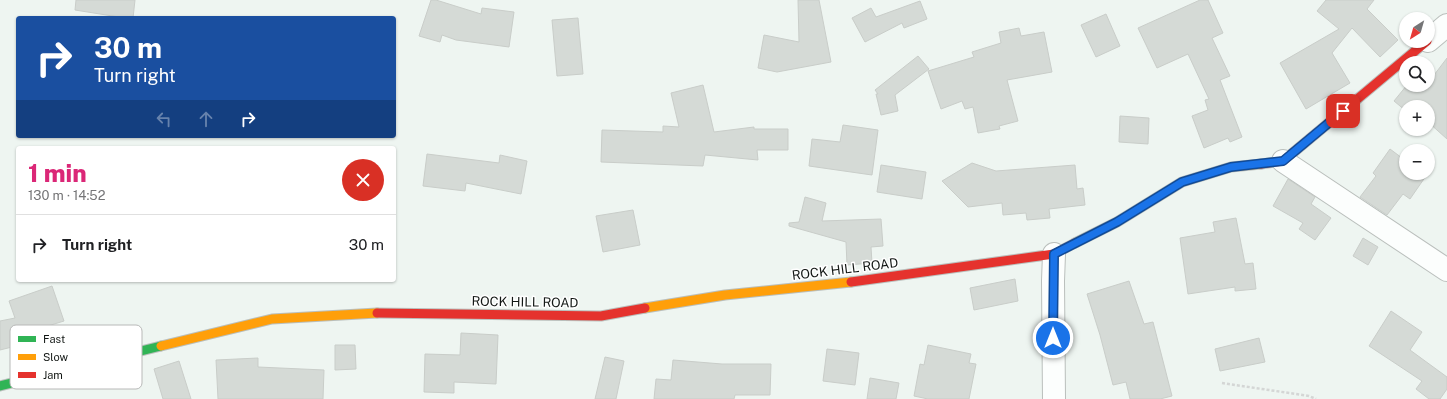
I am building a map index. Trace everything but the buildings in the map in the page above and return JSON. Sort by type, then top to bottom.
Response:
[{"type":"street","points":[[1435,35],[1447,25]]},
{"type":"street","points":[[1420,48],[1283,161],[1447,270]]},
{"type":"street","name":"ROCK HILL ROAD","points":[[142,351],[272,319],[380,313],[601,316],[725,295],[833,285],[1054,254],[1117,222],[1182,182],[1231,167],[1283,161]]},
{"type":"street","points":[[1054,254],[1054,399]]},
{"type":"street","name":"ROCK HILL ROAD","points":[[0,386],[10,384]]},
{"type":"path","points":[[1222,383],[1309,396],[1316,399]]},
{"type":"traffic: fast","points":[[142,351],[161,346]]},
{"type":"traffic: fast","points":[[0,386],[10,384]]},
{"type":"traffic: slow","points":[[1075,243],[1117,222],[1182,182],[1231,167],[1261,164]]},
{"type":"traffic: slow","points":[[645,308],[725,295],[851,282]]},
{"type":"traffic: slow","points":[[161,346],[272,319],[377,313]]},
{"type":"traffic: jam","points":[[1261,164],[1283,161],[1419,48]]},
{"type":"traffic: jam","points":[[851,282],[1054,254],[1075,243]]},
{"type":"traffic: jam","points":[[377,313],[601,316],[645,308]]},
{"type":"route","points":[[1053,338],[1054,254],[1117,222],[1182,182],[1231,167],[1283,161],[1343,111]]}]
